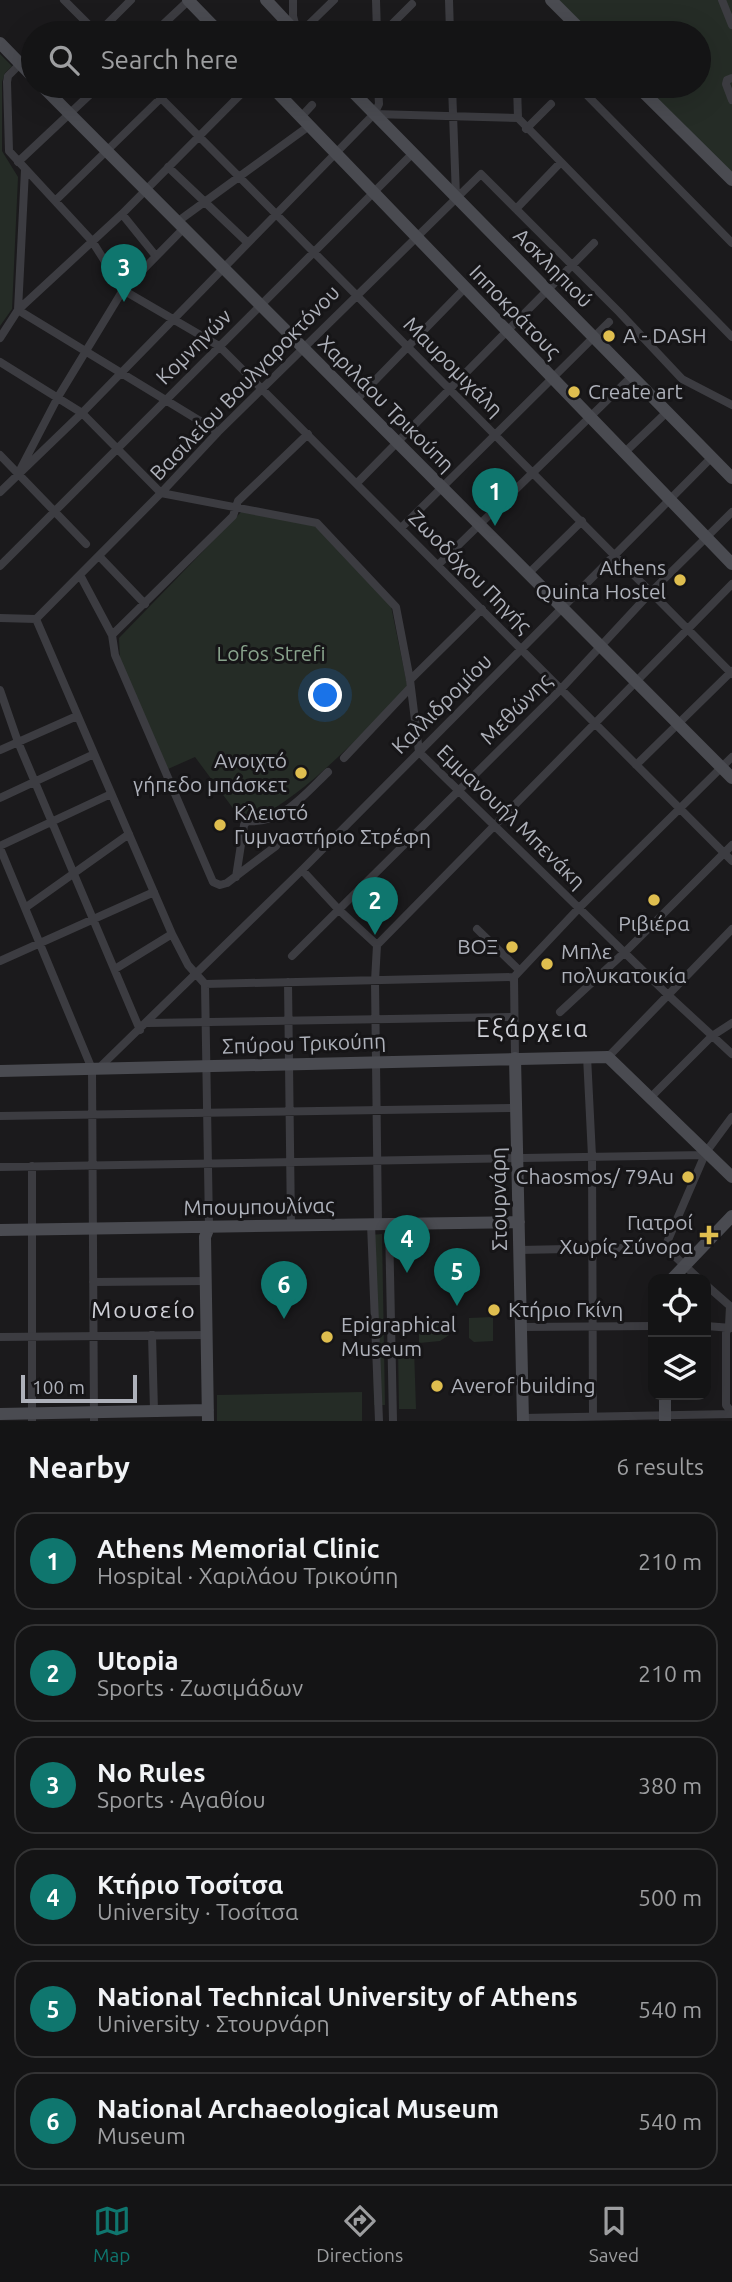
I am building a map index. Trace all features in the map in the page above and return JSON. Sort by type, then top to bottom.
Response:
[{"type":"street","points":[[64,0],[85,21]]},
{"type":"street","points":[[109,21],[131,0]]},
{"type":"street","points":[[167,21],[189,0],[209,21]]},
{"type":"street","points":[[266,0],[286,21]]},
{"type":"street","points":[[293,0],[294,21]]},
{"type":"street","points":[[311,21],[334,0]]},
{"type":"street","points":[[376,0],[377,21]]},
{"type":"street","points":[[449,0],[450,21]]},
{"type":"street","points":[[551,0],[572,21]]},
{"type":"street","points":[[722,0],[732,25]]},
{"type":"street","points":[[395,21],[412,4]]},
{"type":"street","points":[[0,43],[20,64],[8,76],[7,82],[8,149],[92,241],[124,290]]},
{"type":"street","points":[[732,78],[727,80],[726,84],[732,100]]},
{"type":"street","name":"Χαριλάου Τρικούπη","points":[[55,98],[732,778]]},
{"type":"street","points":[[18,162],[86,98]]},
{"type":"street","points":[[55,201],[160,98]]},
{"type":"street","name":"Μαυρομιχάλη","points":[[162,98],[732,672]]},
{"type":"street","points":[[0,338],[18,310],[122,214],[236,98]]},
{"type":"street","name":"Ιπποκράτους","points":[[282,98],[732,564]]},
{"type":"street","name":"Ασκληπιού","points":[[359,98],[732,478]]},
{"type":"street","points":[[0,492],[82,413],[336,154],[374,114],[379,98]]},
{"type":"street","points":[[452,98],[456,197]]},
{"type":"street","points":[[517,98],[518,118],[526,129],[732,337]]},
{"type":"street","points":[[590,98],[732,243]]},
{"type":"street","points":[[649,98],[732,180]]},
{"type":"street","points":[[526,129],[551,104]]},
{"type":"street","points":[[18,474],[58,397],[124,290],[204,202],[239,177],[305,122],[312,105]]},
{"type":"street","points":[[374,114],[518,118]]},
{"type":"street","name":"Κομνηνών","points":[[0,566],[413,153]]},
{"type":"street","points":[[560,163],[516,209],[682,379],[732,405]]},
{"type":"street","points":[[168,167],[248,243]]},
{"type":"street","points":[[18,310],[25,170]]},
{"type":"street","name":"Βασιλείου Βουλγαροκτόνου","points":[[36,620],[218,432],[481,174],[516,209]]},
{"type":"street","points":[[122,214],[155,255]]},
{"type":"street","points":[[357,483],[594,243]]},
{"type":"street","points":[[355,401],[465,288]]},
{"type":"street","name":"Ζωοδόχου Πηγής","points":[[124,290],[219,346],[732,861]]},
{"type":"street","points":[[18,310],[218,432]]},
{"type":"street","points":[[401,528],[609,322]]},
{"type":"street","points":[[0,362],[82,413],[161,493]]},
{"type":"street","points":[[438,565],[632,376]]},
{"type":"street","points":[[624,453],[667,412]]},
{"type":"street","points":[[112,635],[233,516],[238,501],[308,434]]},
{"type":"street","points":[[0,455],[86,544]]},
{"type":"street","name":"Καλλιδρομίου","points":[[96,1069],[148,1023],[302,870],[712,457]]},
{"type":"street","name":"Εμμανουήλ Μπενάκη","points":[[161,493],[317,523],[396,607],[419,752],[732,1054]]},
{"type":"street","name":"Μεθώνης","points":[[292,956],[561,689],[651,592],[732,512]]},
{"type":"street","points":[[529,573],[582,521]]},
{"type":"street","points":[[99,556],[145,604]]},
{"type":"street","points":[[80,575],[112,635],[115,655],[213,882],[220,885],[236,877],[276,846]]},
{"type":"street","points":[[379,1421],[375,981],[377,945],[732,584]]},
{"type":"street","points":[[344,758],[482,609]]},
{"type":"street","points":[[0,618],[36,620],[172,934],[195,975],[205,984],[375,981],[517,973],[732,757]]},
{"type":"street","points":[[636,765],[732,672]]},
{"type":"street","points":[[0,690],[18,742],[140,1030]]},
{"type":"street","points":[[0,750],[77,716]]},
{"type":"street","points":[[0,798],[94,754]]},
{"type":"street","points":[[236,877],[244,825],[247,821],[260,822],[277,815],[295,803],[328,772]]},
{"type":"street","points":[[94,1417],[93,1115],[96,1069],[0,847],[111,794]]},
{"type":"street","points":[[25,908],[129,834]]},
{"type":"street","points":[[560,1012],[625,952],[732,845]]},
{"type":"street","points":[[302,870],[339,910],[377,945]]},
{"type":"street","points":[[0,961],[154,892]]},
{"type":"street","points":[[477,929],[517,973]]},
{"type":"street","points":[[115,969],[172,934]]},
{"type":"street","points":[[730,935],[608,1057],[732,1178]]},
{"type":"street","name":"Στουρνάρη","points":[[517,973],[514,1017],[523,1419]]},
{"type":"street","points":[[288,982],[291,1226]]},
{"type":"street","points":[[0,1414],[94,1417],[154,1411],[208,1416],[205,1237],[209,1227],[205,984]]},
{"type":"street","points":[[148,1023],[514,1017]]},
{"type":"street","points":[[650,1098],[712,1035],[732,1023]]},
{"type":"street","points":[[587,1056],[592,1156],[593,1419]]},
{"type":"street","name":"Σπύρου Τρικούπη","points":[[0,1071],[608,1057]]},
{"type":"street","points":[[0,1116],[516,1108]]},
{"type":"street","points":[[665,1247],[706,1153],[732,1117]]},
{"type":"street","points":[[0,1167],[706,1153]]},
{"type":"street","points":[[32,1166],[32,1417]]},
{"type":"street","points":[[677,1274],[732,1216]]},
{"type":"street","name":"Μπουμπουλίνας","points":[[0,1230],[519,1222]]},
{"type":"street","points":[[379,1224],[393,1421]]},
{"type":"street","points":[[519,1250],[665,1247],[693,1274]]},
{"type":"street","points":[[93,1282],[206,1281]]},
{"type":"street","points":[[711,1289],[731,1305],[731,1327],[726,1333],[726,1405],[732,1414]]},
{"type":"street","points":[[521,1327],[648,1326]]},
{"type":"street","points":[[711,1326],[731,1327]]},
{"type":"street","points":[[152,1335],[154,1411]]},
{"type":"street","points":[[0,1337],[207,1335]]},
{"type":"street","points":[[665,1400],[665,1418]]},
{"type":"street","points":[[523,1419],[665,1418],[732,1414]]},
{"type":"green space","points":[[558,0],[732,0],[732,175],[655,98],[711,98],[711,21],[579,21]]},
{"type":"green space","points":[[0,54],[12,66],[5,73],[2,82],[2,151],[18,177],[12,309],[0,326]]},
{"type":"green space","name":"Lofos Strefi","points":[[242,511],[315,525],[391,606],[408,689],[317,776],[257,818],[235,811],[195,757],[168,769],[120,660],[119,638]]},
{"type":"green space","points":[[382,1234],[385,1405],[374,1405],[371,1235]]},
{"type":"green space","points":[[493,1317],[493,1341],[474,1342],[469,1338],[469,1318]]},
{"type":"green space","points":[[450,1319],[449,1335],[440,1341],[419,1343],[419,1320]]},
{"type":"green space","points":[[414,1348],[416,1409],[399,1409],[398,1349]]},
{"type":"green space","points":[[362,1392],[362,1421],[217,1421],[217,1395]]},
{"type":"place","name":"No Rules","points":[[124,302]]},
{"type":"place","name":"A - DASH","points":[[609,336]]},
{"type":"place","name":"Create art","points":[[574,392]]},
{"type":"place","name":"Athens Memorial Clinic","points":[[495,526]]},
{"type":"place","name":"Athens Quinta Hostel","points":[[680,580]]},
{"type":"place","name":"Ανοιχτό γήπεδο μπάσκετ","points":[[301,773]]},
{"type":"place","name":"Κλειστό Γυμναστήριο Στρέφη","points":[[220,825]]},
{"type":"place","name":"Ριβιέρα","points":[[654,900]]},
{"type":"place","name":"Utopia","points":[[375,935]]},
{"type":"place","name":"ΒΟΞ","points":[[512,947]]},
{"type":"place","name":"Μπλε πολυκατοικία","points":[[547,964]]},
{"type":"place","name":"Chaosmos/ 79Au","points":[[688,1177]]},
{"type":"place","name":"Γιατροί Χωρίς Σύνορα","points":[[709,1235]]},
{"type":"place","name":"Κτήριο Τοσίτσα","points":[[407,1273]]},
{"type":"place","name":"National Technical University of Athens","points":[[457,1306]]},
{"type":"place","name":"Κτήριο Γκίνη","points":[[494,1310]]},
{"type":"place","name":"National Archaeological Museum","points":[[284,1319]]},
{"type":"place","name":"Epigraphical Museum","points":[[327,1337]]},
{"type":"place","name":"Averof building","points":[[437,1386]]},
{"type":"district","name":"Εξάρχεια","points":[[533,1029]]},
{"type":"district","name":"Μουσείο","points":[[144,1310]]}]
